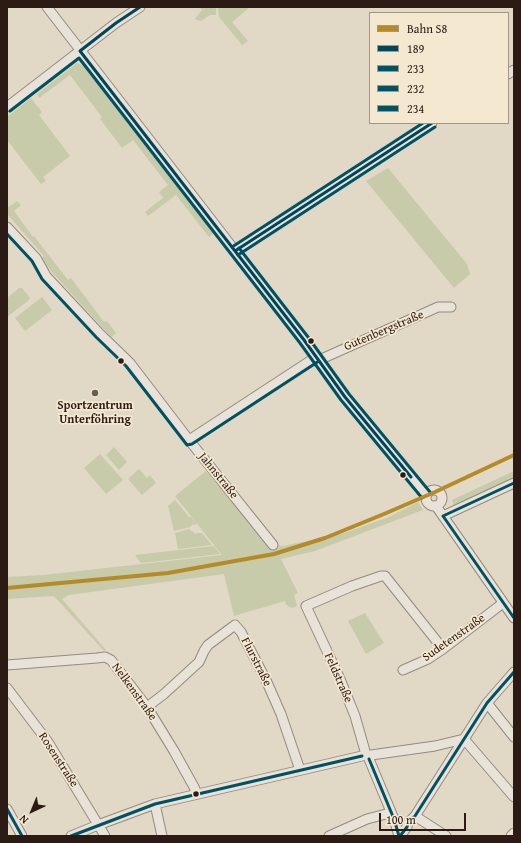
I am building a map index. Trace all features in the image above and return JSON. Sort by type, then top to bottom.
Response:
[{"type":"street","points":[[47,7],[235,251],[345,397],[426,495],[425,499],[427,503],[431,506],[436,506],[514,618]]},
{"type":"street","points":[[7,107],[116,23],[140,7]]},
{"type":"street","points":[[235,251],[430,124]]},
{"type":"street","name":"Jahnstraße","points":[[7,227],[36,258],[46,276],[100,334],[130,363],[273,545]]},
{"type":"street","name":"Gutenbergstraße","points":[[189,440],[317,359],[438,307],[451,307]]},
{"type":"street","points":[[443,516],[514,483]]},
{"type":"street","points":[[426,495],[432,490],[440,493],[441,501],[436,506]]},
{"type":"street","name":"Feldstraße","points":[[399,836],[367,755],[355,716],[340,679],[306,606],[352,586],[385,576],[443,649]]},
{"type":"street","name":"Sudetenstraße","points":[[403,670],[428,659],[443,649],[503,603]]},
{"type":"street","name":"Flurstraße","points":[[147,707],[200,662],[208,644],[235,625],[241,632],[266,680],[300,770]]},
{"type":"street","name":"Nelkenstraße","points":[[7,665],[105,658],[111,660],[147,707],[174,751],[194,787],[196,794]]},
{"type":"street","points":[[399,836],[404,832],[408,823],[415,816],[487,703],[514,672]]},
{"type":"street","name":"Rosenstraße","points":[[7,688],[48,742],[105,836]]},
{"type":"street","points":[[487,703],[514,737]]},
{"type":"street","points":[[71,836],[98,824],[155,804],[367,755],[429,747],[464,739]]},
{"type":"street","points":[[464,739],[514,797]]},
{"type":"street","points":[[155,804],[162,836]]},
{"type":"street","points":[[7,809],[22,836]]},
{"type":"street","points":[[329,836],[367,819],[392,816],[408,823]]},
{"type":"street","points":[[415,816],[446,836]]},
{"type":"street","points":[[511,836],[514,833]]},
{"type":"green space","points":[[200,7],[216,7],[216,15],[210,15],[201,21],[195,19],[202,10]]},
{"type":"green space","points":[[218,7],[249,8],[232,22],[248,41],[242,45],[219,17]]},
{"type":"green space","points":[[77,63],[82,65],[118,108],[214,233],[209,237],[176,195],[148,216],[145,212],[163,198],[159,192],[168,185],[133,140],[122,148],[100,119],[102,117],[70,75],[39,98],[37,94]]},
{"type":"green space","points":[[31,98],[42,112],[39,115],[70,156],[43,177],[46,181],[41,184],[7,140],[7,117]]},
{"type":"green space","points":[[388,168],[467,264],[470,274],[454,288],[366,181]]},
{"type":"green space","points":[[17,201],[21,205],[14,211],[68,280],[71,278],[104,322],[107,321],[116,333],[111,337],[40,259],[44,256],[7,214],[7,208]]},
{"type":"green space","points":[[19,288],[22,288],[30,298],[7,317],[7,298]]},
{"type":"green space","points":[[42,297],[52,310],[25,331],[15,318]]},
{"type":"green space","points":[[114,447],[127,462],[119,470],[106,455]]},
{"type":"green space","points":[[100,454],[123,480],[106,494],[84,468]]},
{"type":"green space","points":[[139,469],[147,478],[150,475],[156,483],[142,495],[128,479]]},
{"type":"green space","points":[[206,471],[268,544],[283,546],[341,534],[389,517],[418,502],[423,510],[315,551],[281,559],[298,593],[294,595],[297,606],[292,608],[286,605],[285,601],[234,616],[224,574],[69,595],[62,599],[106,650],[104,651],[54,596],[7,599],[7,577],[44,575],[222,555],[175,496]]},
{"type":"green space","points":[[514,471],[514,479],[455,507],[452,500]]},
{"type":"green space","points":[[175,500],[197,524],[174,531],[168,506]]},
{"type":"green space","points":[[189,529],[196,534],[202,533],[212,545],[178,549],[175,533]]},
{"type":"green space","points":[[214,546],[220,554],[141,563],[135,555]]},
{"type":"green space","points":[[365,613],[384,643],[366,654],[348,621]]},
{"type":"rail line","name":"S8","points":[[7,588],[168,573],[274,554],[325,538],[384,514],[514,455]]},
{"type":"transit line","name":"189","points":[[80,51],[116,23],[140,7]]},
{"type":"transit line","name":"189","points":[[80,51],[304,340],[345,397],[411,477]]},
{"type":"transit line","name":"233","points":[[10,111],[79,58],[300,343],[341,400],[422,498]]},
{"type":"transit line","name":"234","points":[[232,247],[421,124]]},
{"type":"transit line","name":"189","points":[[235,251],[430,124]]},
{"type":"transit line","name":"233","points":[[238,255],[435,127]]},
{"type":"transit line","name":"233","points":[[7,234],[32,261],[42,279],[96,337],[126,366],[187,445],[192,444],[319,361]]},
{"type":"transit line","name":"234","points":[[239,248],[308,337],[349,394],[430,492]]},
{"type":"transit line","name":"232","points":[[443,516],[514,483]]},
{"type":"transit line","name":"232","points":[[443,516],[514,618]]},
{"type":"transit line","name":"232","points":[[400,836],[407,827],[408,823],[415,816],[487,703],[514,672]]},
{"type":"transit line","name":"232","points":[[71,836],[155,804],[362,756]]},
{"type":"transit line","name":"232","points":[[369,759],[394,819],[399,836]]},
{"type":"transit line","name":"232","points":[[7,809],[22,836]]},
{"type":"place","name":"Sportzentrum Unterföhring","points":[[95,393]]}]
